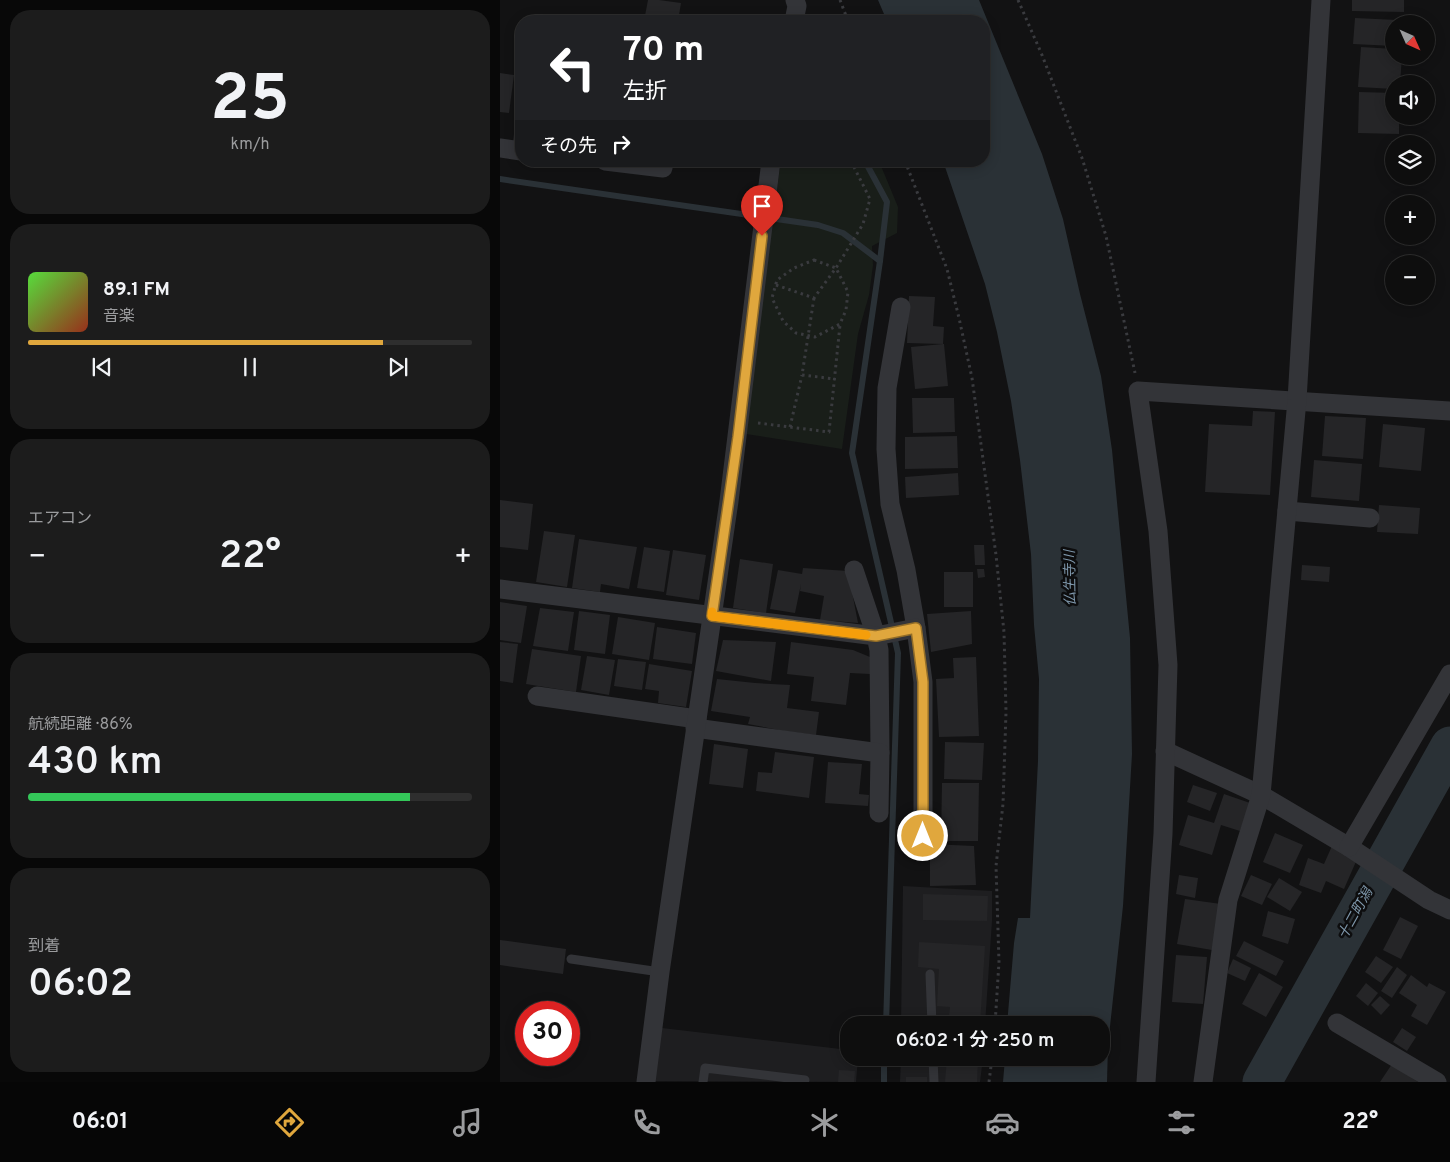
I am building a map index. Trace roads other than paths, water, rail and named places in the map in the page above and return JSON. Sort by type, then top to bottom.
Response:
[{"type":"street","points":[[795,0],[797,6],[795,15]]},
{"type":"street","points":[[1203,1082],[1228,900],[1261,795],[1297,400],[1321,0]]},
{"type":"street","points":[[500,148],[515,150]]},
{"type":"street","points":[[646,1082],[660,972],[740,421],[770,167]]},
{"type":"street","points":[[901,307],[887,388],[886,449],[890,504],[906,570],[923,682],[923,836]]},
{"type":"street","points":[[1146,1082],[1163,834],[1168,665],[1158,531],[1138,391],[1450,410]]},
{"type":"street","points":[[1287,512],[1370,518]]},
{"type":"street","points":[[854,570],[879,650],[879,813]]},
{"type":"street","points":[[500,589],[876,636],[916,628]]},
{"type":"street","points":[[1349,847],[1450,674]]},
{"type":"street","points":[[537,696],[696,724],[880,753]]},
{"type":"street","points":[[1165,751],[1261,795],[1349,847],[1428,900],[1450,910]]},
{"type":"street","points":[[1338,1023],[1437,1082]]},
{"type":"street","points":[[1444,1082],[1450,1072]]},
{"type":"lane","points":[[571,959],[660,972]]},
{"type":"lane","points":[[930,974],[932,1016]]},
{"type":"lane","points":[[933,1066],[934,1082]]},
{"type":"lane","points":[[703,1082],[705,1068],[805,1080]]},
{"type":"water","points":[[878,0],[979,0],[985,15],[884,15]]},
{"type":"water","name":"仏生寺川","points":[[990,27],[1042,154],[1063,219],[1101,376],[1112,450],[1130,638],[1132,754],[1123,906],[1110,1026],[1110,1016],[1008,1016],[1018,918],[1030,918],[1038,761],[1039,679],[1034,625],[1031,554],[1020,460],[1011,401],[985,284],[945,167],[990,167]]},
{"type":"water","points":[[1004,1066],[1107,1066],[1107,1082],[1003,1082]]},
{"type":"waterway","points":[[868,167],[887,202],[852,453],[898,653],[886,1016]]},
{"type":"waterway","points":[[500,179],[818,225],[843,233],[880,261]]},
{"type":"waterway","name":"十二町潟","points":[[1262,1082],[1450,746]]},
{"type":"waterway","points":[[884,1066],[884,1082]]}]
